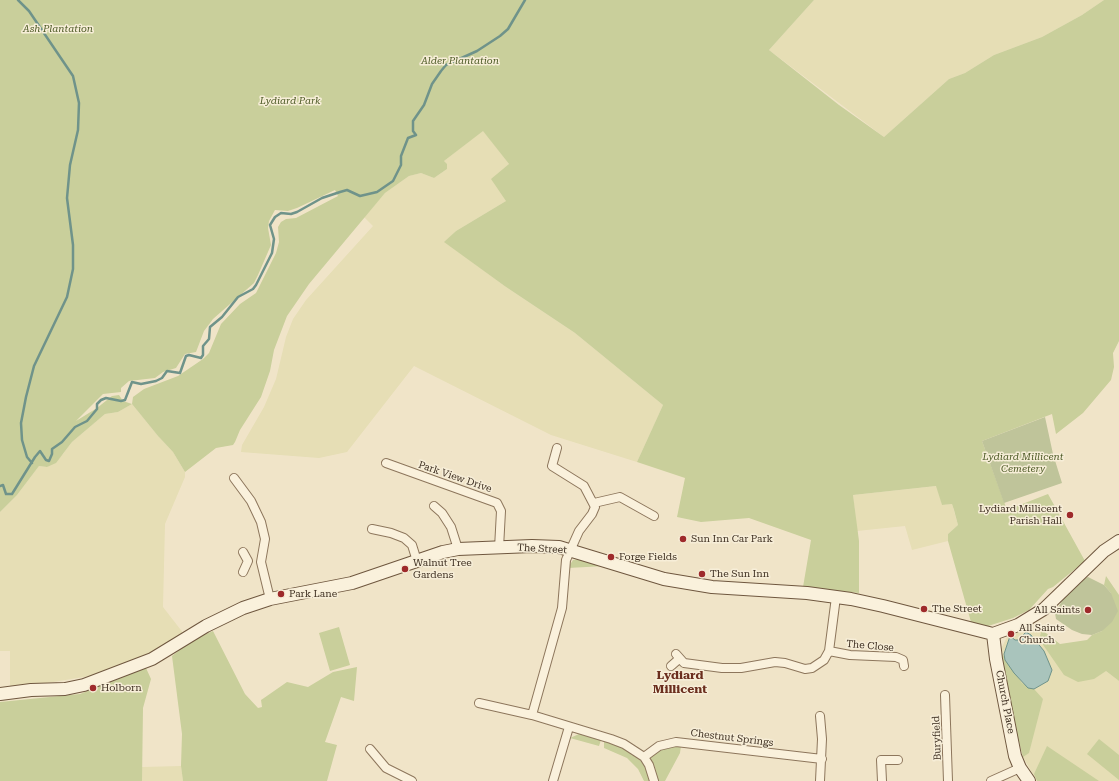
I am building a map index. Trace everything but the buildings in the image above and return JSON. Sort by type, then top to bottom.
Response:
[{"type":"street","points":[[532,716],[562,608],[564,565],[583,525],[594,511],[594,504],[584,486],[552,466],[557,448]]},
{"type":"street","name":"Park View Drive","points":[[386,463],[497,504],[501,511],[499,548]]},
{"type":"street","points":[[0,694],[31,690],[65,689],[84,685],[104,678],[152,659],[222,618],[243,608],[270,599],[261,562],[264,539],[261,522],[251,501],[234,478]]},
{"type":"street","points":[[594,504],[620,497],[654,516]]},
{"type":"street","points":[[434,506],[442,513],[450,527],[458,549]]},
{"type":"street","points":[[372,529],[382,530],[404,538],[412,545],[416,561]]},
{"type":"street","points":[[993,634],[1018,625],[1044,609],[1100,554],[1119,541]]},
{"type":"street","name":"The Street","points":[[270,599],[352,583],[416,561],[458,549],[532,546],[570,550],[628,570],[664,579],[712,587],[807,593],[836,597],[883,606],[993,634]]},
{"type":"street","points":[[243,552],[248,561]]},
{"type":"street","points":[[248,561],[261,562]]},
{"type":"street","points":[[243,572],[248,561]]},
{"type":"street","points":[[671,666],[677,656],[688,664],[722,668],[741,668],[776,662],[808,669],[821,664],[829,651],[836,597]]},
{"type":"street","name":"Church Place","points":[[993,634],[996,659],[1015,756],[1020,768],[1029,781]]},
{"type":"street","name":"The Close","points":[[829,651],[850,656],[896,657],[903,660],[904,666]]},
{"type":"street","name":"Buryfield","points":[[945,694],[948,781]]},
{"type":"street","points":[[479,703],[532,716],[624,744],[644,757],[654,781]]},
{"type":"street","points":[[820,716],[822,759],[820,781]]},
{"type":"street","points":[[553,781],[568,727]]},
{"type":"street","name":"Chestnut Springs","points":[[644,757],[659,746],[676,742],[822,759]]},
{"type":"street","points":[[370,748],[382,765],[395,774],[412,781]]},
{"type":"street","points":[[882,781],[881,760],[898,760]]},
{"type":"street","points":[[991,781],[1020,768]]},
{"type":"shaded area","points":[[814,0],[1104,0],[1082,15],[1042,37],[994,55],[965,73],[949,79],[884,137],[769,50]]},
{"type":"shaded area","points":[[483,130],[509,164],[506,201],[456,231],[445,242],[506,287],[575,333],[663,405],[637,462],[551,435],[414,366],[347,452],[319,458],[241,452],[242,445],[264,407],[276,379],[286,337],[293,319],[306,300],[373,226],[364,217],[385,193],[409,176],[421,173],[434,178],[447,169],[444,161]]},
{"type":"shaded area","points":[[132,404],[173,452],[185,472],[185,477],[165,524],[163,607],[184,634],[153,652],[121,666],[90,676],[10,689],[10,651],[0,651],[0,512],[17,495],[39,466],[47,467],[63,454],[72,442],[105,414],[118,412]]},
{"type":"shaded area","points":[[937,486],[942,505],[952,504],[958,525],[948,534],[948,541],[912,550],[905,526],[857,531],[853,495]]},
{"type":"shaded area","points":[[1028,628],[1042,630],[1078,659],[1106,671],[1119,681],[1119,781],[1037,781],[1023,757],[1003,679],[1000,651],[1007,637],[1018,629]]},
{"type":"shaded area","points":[[181,766],[183,781],[142,781],[142,767]]},
{"type":"green space","points":[[0,0],[814,0],[769,50],[839,105],[884,137],[949,79],[965,73],[994,55],[1042,37],[1082,15],[1104,0],[1119,0],[1119,341],[1113,353],[1114,367],[1111,380],[1083,413],[1056,434],[1052,414],[982,441],[1007,510],[1048,494],[1085,561],[1053,587],[1048,589],[1029,610],[1013,618],[985,627],[971,622],[948,541],[948,534],[958,525],[952,504],[942,505],[936,486],[853,495],[859,541],[859,593],[803,587],[811,540],[749,518],[701,522],[677,517],[685,478],[637,462],[663,405],[575,333],[506,287],[444,242],[456,231],[506,201],[491,179],[509,164],[483,131],[444,161],[447,164],[447,169],[434,178],[421,173],[409,176],[385,193],[309,284],[287,316],[274,350],[270,371],[261,397],[240,430],[233,445],[216,448],[185,472],[173,452],[132,404],[118,412],[105,414],[72,442],[56,463],[47,467],[39,466],[17,495],[0,512]],"holes":[[[335,190],[338,196],[296,218],[286,219],[281,222],[278,227],[279,242],[276,253],[256,293],[240,304],[221,324],[209,353],[203,359],[178,376],[144,389],[133,397],[132,404],[123,401],[119,395],[112,396],[97,408],[76,421],[103,394],[121,392],[121,388],[129,381],[155,378],[163,372],[176,368],[185,354],[196,352],[204,331],[213,319],[254,283],[271,245],[268,228],[269,221],[275,210],[288,211]]]},
{"type":"green space","name":"Lydiard Millicent Cemetery","points":[[1045,417],[1053,454],[1062,483],[1004,503],[982,441]]},
{"type":"green space","points":[[580,559],[605,566],[568,568],[573,560]]},
{"type":"green space","points":[[1106,576],[1119,595],[1119,681],[1106,671],[1094,679],[1078,682],[1064,675],[1039,639],[1042,630],[1060,644],[1087,640],[1092,635],[1102,631],[1111,593],[1104,585]]},
{"type":"green space","points":[[1088,577],[1104,585],[1111,593],[1118,611],[1112,622],[1102,631],[1092,635],[1082,634],[1072,630],[1056,619],[1055,613],[1063,599],[1083,579]]},
{"type":"green space","points":[[339,627],[350,665],[330,671],[319,633]]},
{"type":"green space","points":[[213,631],[245,694],[258,708],[262,707],[261,700],[287,682],[308,687],[333,672],[357,667],[354,701],[341,697],[325,742],[337,745],[327,781],[183,781],[181,766],[182,734],[172,656],[192,640]]},
{"type":"green space","points":[[1000,651],[1022,683],[1034,689],[1043,699],[1029,753],[1023,757],[1003,679]]},
{"type":"green space","points":[[146,668],[151,679],[143,708],[142,781],[0,781],[0,702],[80,694]]},
{"type":"green space","points":[[579,734],[601,740],[599,746],[570,738]]},
{"type":"green space","points":[[1099,739],[1119,755],[1119,780],[1087,754]]},
{"type":"green space","points":[[604,741],[621,746],[637,756],[644,765],[651,781],[644,781],[638,769],[627,758],[604,748]]},
{"type":"green space","points":[[669,746],[681,746],[680,753],[665,781],[658,781],[651,757],[654,752]]},
{"type":"green space","points":[[1047,746],[1099,781],[1037,781],[1034,774]]},
{"type":"water","points":[[1026,632],[1031,635],[1044,651],[1052,670],[1048,681],[1034,689],[1028,688],[1014,673],[1005,660],[1004,654],[1010,636],[1015,640],[1018,640]]},
{"type":"waterway","points":[[18,0],[29,11],[73,76],[79,103],[78,130],[70,165],[67,198],[73,245],[73,269],[67,297],[34,366],[21,423],[22,440],[27,457],[32,463]]},
{"type":"waterway","points":[[0,486],[3,485],[6,494],[12,494],[40,451],[46,460],[49,461],[52,454],[52,449],[62,442],[75,427],[87,421],[97,409],[97,404],[101,400],[106,398],[121,401],[125,400],[132,382],[141,384],[156,381],[162,378],[167,371],[180,373],[186,356],[189,355],[201,358],[203,355],[203,346],[209,339],[210,327],[222,317],[238,297],[253,289],[256,285],[272,253],[274,239],[270,225],[275,217],[281,213],[291,214],[297,212],[322,198],[347,190],[360,196],[377,192],[393,181],[401,165],[401,156],[408,138],[416,135],[413,131],[413,121],[424,105],[432,84],[441,71],[446,65],[477,51],[500,36],[508,29],[525,0]]},
{"type":"place","name":"Lydiard Millicent Parish Hall","points":[[1070,515]]},
{"type":"place","name":"Sun Inn Car Park","points":[[683,539]]},
{"type":"place","name":"Forge Fields","points":[[611,557]]},
{"type":"place","name":"Walnut Tree Gardens","points":[[405,569]]},
{"type":"place","name":"The Sun Inn","points":[[702,574]]},
{"type":"place","name":"Park Lane","points":[[281,594]]},
{"type":"place","name":"The Street","points":[[924,609]]},
{"type":"place","name":"All Saints","points":[[1088,610]]},
{"type":"place","name":"All Saints Church","points":[[1011,634]]},
{"type":"place","name":"Holborn","points":[[93,688]]},
{"type":"district","name":"Lydiard Millicent","points":[[680,682]]},
{"type":"park label","name":"Ash Plantation","points":[[58,29]]},
{"type":"park label","name":"Alder Plantation","points":[[460,61]]},
{"type":"park label","name":"Lydiard Park","points":[[290,101]]}]
